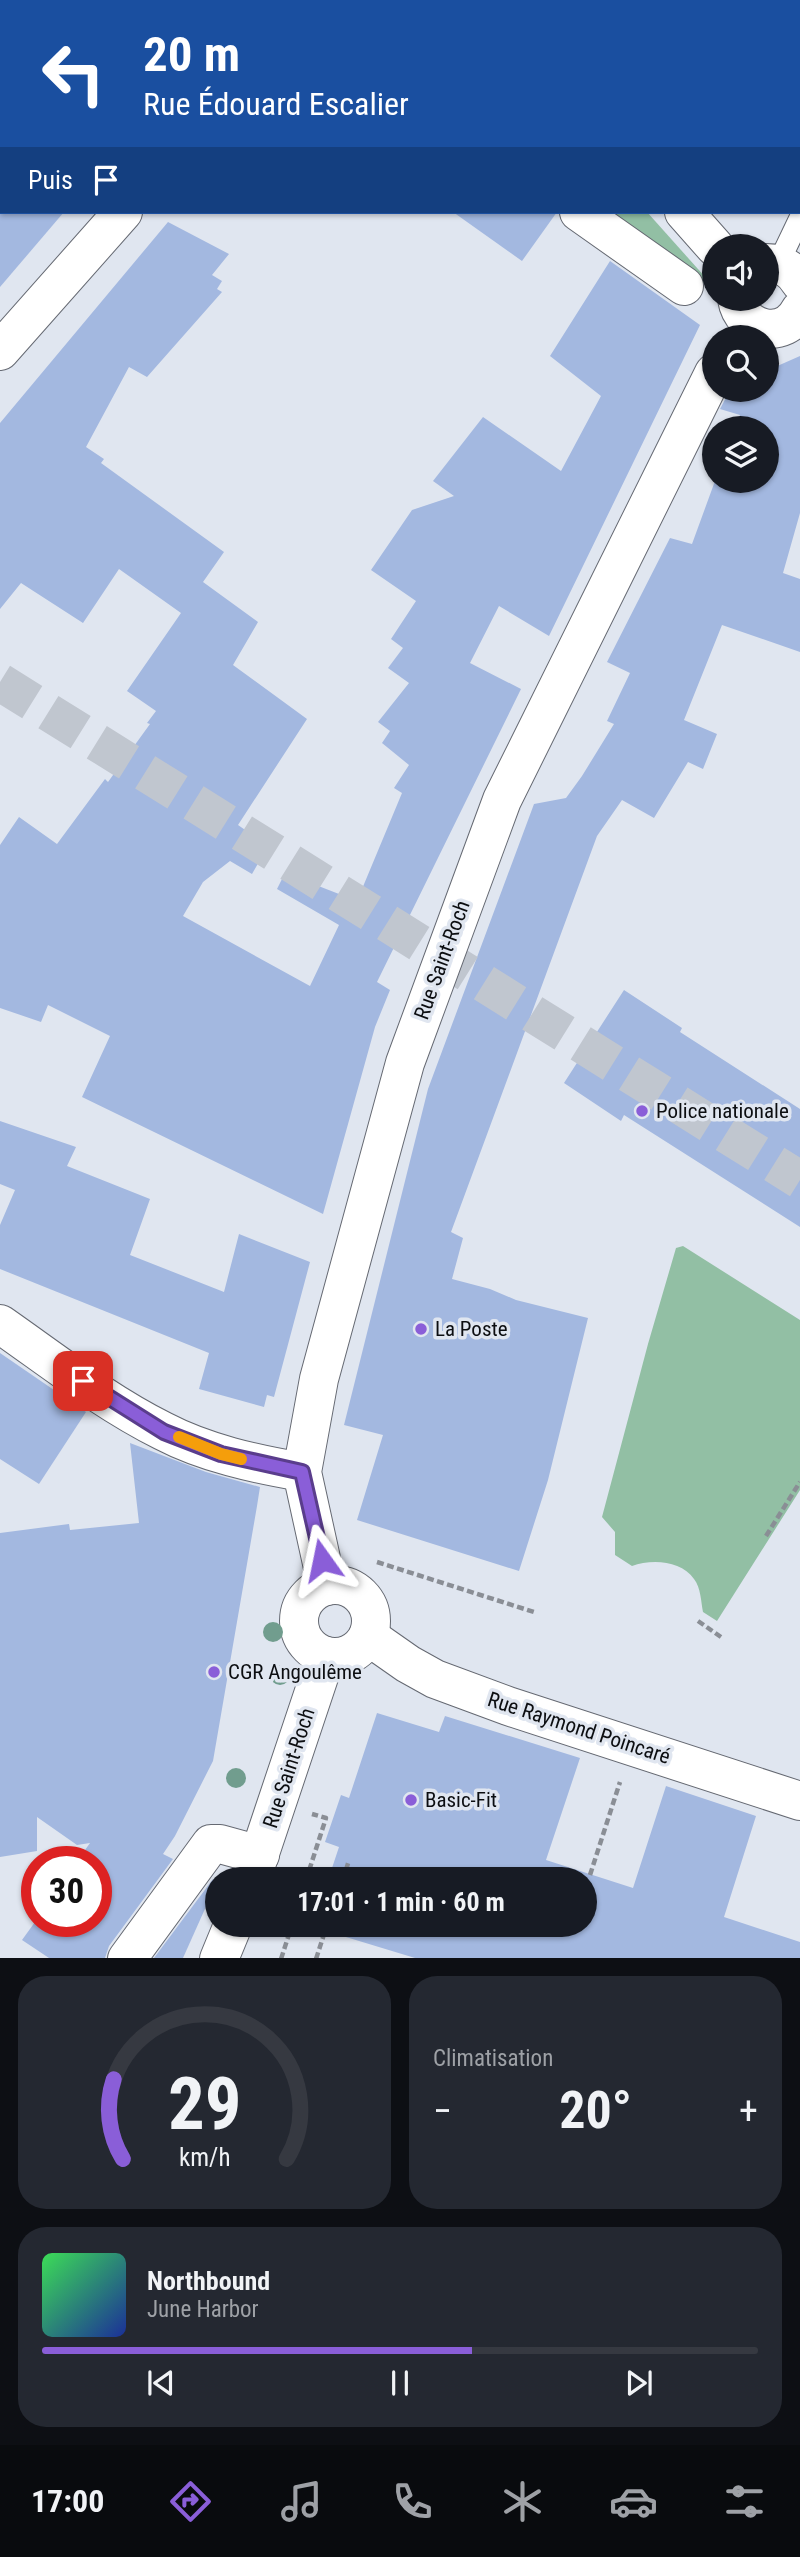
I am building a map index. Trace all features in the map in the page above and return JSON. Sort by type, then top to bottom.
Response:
[{"type":"street","points":[[0,351],[120,214]]},
{"type":"street","points":[[582,214],[684,286]]},
{"type":"street","points":[[686,214],[703,234]]},
{"type":"street","name":"Rue Saint-Roch","points":[[327,1586],[302,1472],[319,1379],[405,1063],[507,790],[702,397]]},
{"type":"street","points":[[0,1324],[103,1395],[164,1432],[221,1454],[302,1472]]},
{"type":"street","points":[[337,1585],[359,1594],[370,1615],[368,1636],[353,1652],[336,1657],[317,1653],[301,1635],[299,1623],[305,1600],[327,1586],[337,1585]]},
{"type":"street","name":"Rue Raymond Poincaré","points":[[368,1636],[435,1679],[508,1706],[800,1801]]},
{"type":"street","name":"Rue Saint-Roch","points":[[256,1867],[326,1656]]},
{"type":"street","points":[[127,1958],[211,1844],[220,1844],[256,1867]]},
{"type":"street","points":[[219,1958],[228,1937]]},
{"type":"lane","points":[[779,283],[800,218]]},
{"type":"path","points":[[766,1536],[800,1482]]},
{"type":"path","points":[[377,1562],[534,1612]]},
{"type":"path","points":[[698,1621],[720,1637]]},
{"type":"path","points":[[593,1867],[619,1786]]},
{"type":"path","points":[[310,1867],[326,1818]]},
{"type":"path","points":[[347,1867],[349,1860]]},
{"type":"path","points":[[281,1958],[288,1937]]},
{"type":"path","points":[[316,1958],[323,1937]]},
{"type":"green space","points":[[607,214],[649,214],[702,274],[702,282]]},
{"type":"green space","points":[[683,1246],[800,1320],[800,1490],[717,1621],[703,1612],[696,1583],[682,1568],[657,1562],[632,1566],[615,1555],[615,1532],[602,1517],[676,1248]]},
{"type":"building","points":[[0,214],[62,214],[0,287]]},
{"type":"building","points":[[456,214],[556,214],[522,261]]},
{"type":"building","points":[[168,222],[229,254],[212,275],[222,281],[217,289],[222,292],[147,377],[129,367],[86,447],[104,459],[101,463],[224,552],[203,582],[258,622],[233,665],[307,719],[238,825],[268,846],[252,874],[230,861],[203,882],[183,916],[310,986],[339,925],[277,889],[285,873],[357,901],[402,793],[394,788],[409,765],[382,743],[390,731],[378,722],[409,683],[388,668],[403,648],[391,639],[416,601],[371,570],[412,510],[454,496],[433,481],[483,417],[561,471],[601,396],[550,356],[610,261],[700,325],[549,636],[499,606],[470,663],[521,689],[377,982],[390,990],[375,1027],[323,1214],[82,1097],[110,1036],[48,1005],[41,1022],[0,1008],[0,845],[19,817],[57,844],[105,779],[108,782],[150,724],[147,723],[156,711],[127,691],[181,613],[119,569],[83,623],[21,583],[0,609],[0,423]]},
{"type":"building","points":[[800,356],[800,513],[783,573],[800,579],[800,652],[722,625],[684,720],[717,734],[703,769],[688,762],[654,818],[622,800],[597,836],[451,1232],[463,1238],[452,1279],[490,1289],[516,1300],[588,1318],[548,1480],[519,1571],[357,1520],[383,1435],[344,1425],[428,1089],[534,804],[566,798],[614,724],[607,721],[630,673],[607,662],[670,538],[692,544],[711,493],[779,493],[779,416],[740,416],[720,409],[724,402],[779,402],[779,365]]},
{"type":"building","points":[[624,990],[682,1028],[680,1032],[800,1109],[800,1227],[624,1115],[621,1121],[564,1083]]},
{"type":"building","points":[[0,1121],[76,1147],[67,1166],[150,1199],[130,1255],[224,1292],[239,1234],[310,1262],[274,1397],[267,1395],[264,1407],[199,1389],[209,1353],[0,1269],[0,1225],[15,1190],[0,1184]]},
{"type":"building","points":[[0,1353],[86,1412],[39,1484],[0,1459]]},
{"type":"building","points":[[130,1443],[206,1472],[260,1487],[213,1761],[163,1854],[173,1859],[109,1946],[105,1958],[49,1958],[22,1940],[24,1937],[112,1937],[112,1846],[88,1846],[90,1843],[77,1845],[37,1817],[37,1846],[21,1846],[21,1854],[0,1857],[0,1533],[69,1524],[70,1530],[139,1523]]},
{"type":"building","points":[[377,1713],[439,1732],[445,1716],[580,1758],[546,1860],[568,1867],[332,1867],[339,1847],[325,1842],[341,1795],[349,1798]]},
{"type":"building","points":[[666,1786],[756,1816],[724,1917],[800,1942],[800,1958],[415,1958],[346,1937],[597,1937],[597,1876],[633,1888]]},
{"type":"building","points":[[205,1890],[205,1909],[183,1958],[154,1958]]},
{"type":"tunnel","points":[[0,682],[800,1180]]},
{"type":"slow traffic","points":[[179,1437],[241,1459]]},
{"type":"place","name":"Police nationale","points":[[642,1111]]},
{"type":"place","name":"La Poste","points":[[421,1329]]},
{"type":"place","name":"CGR Angoulême","points":[[214,1672]]},
{"type":"place","name":"Basic-Fit","points":[[411,1800]]},
{"type":"route","points":[[83,1381],[164,1432],[221,1454],[302,1472],[322,1560]]}]
